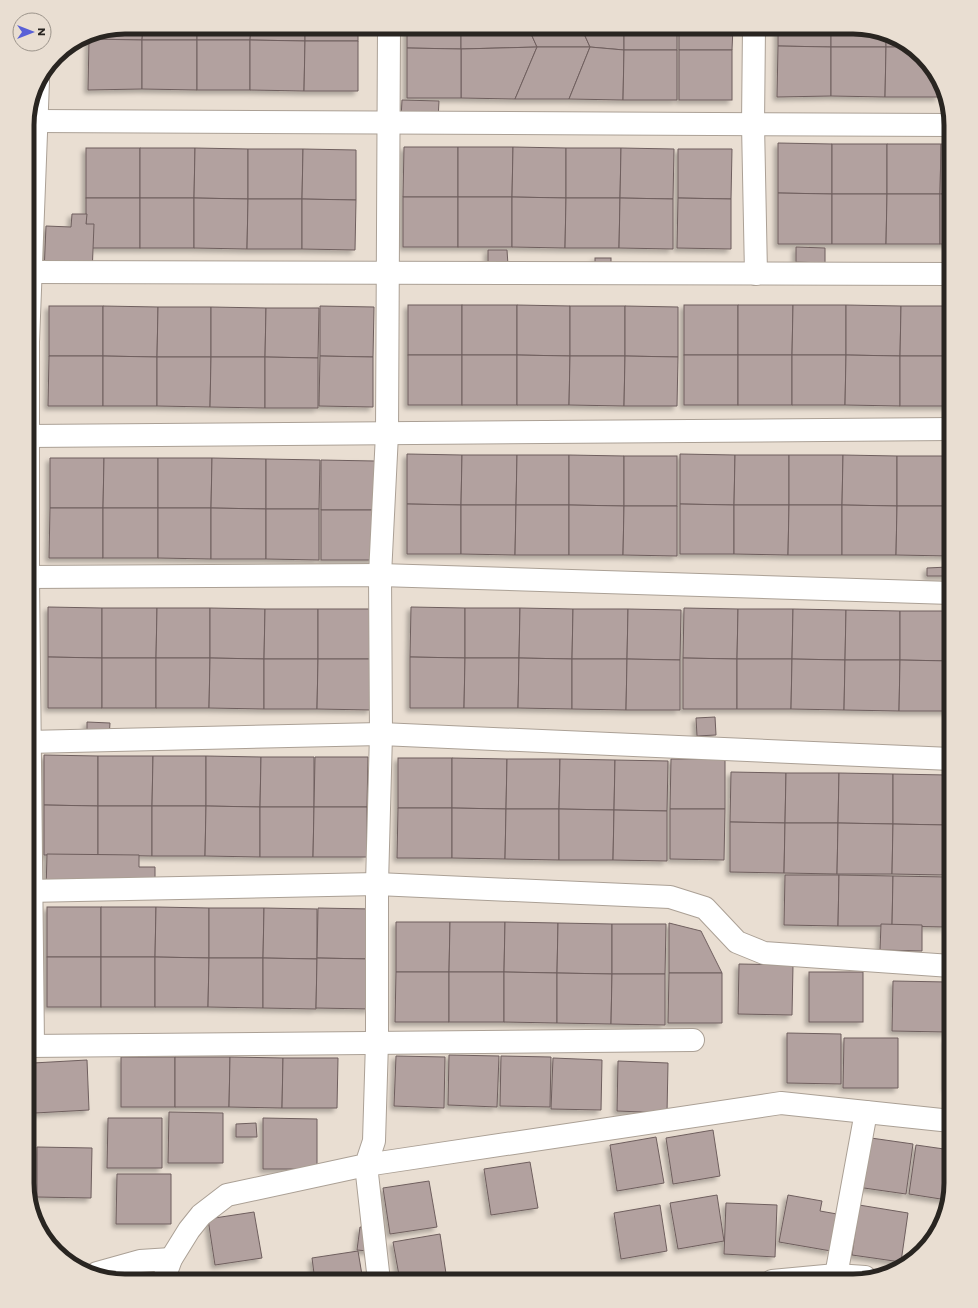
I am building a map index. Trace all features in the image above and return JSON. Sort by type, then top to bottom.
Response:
[{"type":"street","points":[[379,1274],[366,1165],[374,1141],[377,1042],[376,884],[381,734],[380,575],[386,434],[388,34]]},
{"type":"street","points":[[754,34],[753,124],[756,274]]},
{"type":"street","points":[[34,146],[37,101]]},
{"type":"street","points":[[36,121],[944,125]]},
{"type":"street","points":[[34,272],[944,274]]},
{"type":"street","points":[[34,436],[944,429]]},
{"type":"street","points":[[34,577],[380,575],[944,593]]},
{"type":"street","points":[[34,742],[381,734],[944,759]]},
{"type":"street","points":[[34,891],[376,884],[670,897],[705,908],[737,942],[764,953],[944,966]]},
{"type":"street","points":[[34,1046],[693,1040]]},
{"type":"street","points":[[166,1274],[171,1259],[200,1215],[226,1196],[366,1165],[781,1103],[944,1120]]},
{"type":"street","points":[[837,1274],[866,1112]]},
{"type":"street","points":[[102,1271],[140,1261],[171,1259]]},
{"type":"building","points":[[142,34],[142,40],[96,39],[113,35]]},
{"type":"building","points":[[142,34],[197,34],[197,40],[142,40]]},
{"type":"building","points":[[197,34],[250,34],[250,40],[197,40]]},
{"type":"building","points":[[250,34],[305,34],[305,41],[250,40]]},
{"type":"building","points":[[305,34],[358,34],[358,41],[305,41]]},
{"type":"building","points":[[407,34],[461,34],[461,49],[407,48]]},
{"type":"building","points":[[461,34],[531,34],[537,47],[461,49]]},
{"type":"building","points":[[531,34],[584,34],[590,47],[537,47]]},
{"type":"building","points":[[584,34],[624,34],[624,50],[590,47]]},
{"type":"building","points":[[624,34],[677,34],[677,50],[624,50]]},
{"type":"building","points":[[679,34],[733,34],[732,50],[679,50]]},
{"type":"building","points":[[778,34],[831,34],[831,47],[778,46]]},
{"type":"building","points":[[831,34],[859,34],[886,40],[886,47],[831,47]]},
{"type":"building","points":[[96,39],[142,40],[142,89],[88,90],[89,41]]},
{"type":"building","points":[[142,40],[197,40],[197,90],[142,89]]},
{"type":"building","points":[[197,40],[250,40],[250,90],[197,90]]},
{"type":"building","points":[[250,40],[305,41],[304,91],[250,90]]},
{"type":"building","points":[[886,40],[899,47],[886,47]]},
{"type":"building","points":[[305,41],[358,41],[358,91],[304,91]]},
{"type":"building","points":[[778,46],[831,47],[831,96],[777,97]]},
{"type":"building","points":[[537,47],[515,99],[461,98],[461,49]]},
{"type":"building","points":[[537,47],[590,47],[569,99],[515,99]]},
{"type":"building","points":[[590,47],[624,50],[623,100],[569,99]]},
{"type":"building","points":[[831,47],[886,47],[885,97],[831,96]]},
{"type":"building","points":[[886,47],[899,47],[913,57],[929,74],[939,96],[939,97],[885,97]]},
{"type":"building","points":[[407,48],[461,49],[461,98],[407,98]]},
{"type":"building","points":[[624,50],[677,50],[677,100],[623,100]]},
{"type":"building","points":[[679,50],[732,50],[732,100],[679,100]]},
{"type":"building","points":[[402,100],[439,101],[438,120],[401,119]]},
{"type":"building","points":[[778,143],[832,144],[832,194],[778,193]]},
{"type":"building","points":[[832,144],[887,144],[887,194],[832,194]]},
{"type":"building","points":[[887,144],[941,144],[940,194],[887,194]]},
{"type":"building","points":[[941,144],[944,144],[944,194],[940,194]]},
{"type":"building","points":[[404,147],[458,147],[458,197],[403,197]]},
{"type":"building","points":[[458,147],[513,147],[512,197],[458,197]]},
{"type":"building","points":[[513,147],[566,148],[566,198],[512,197]]},
{"type":"building","points":[[86,148],[140,148],[140,198],[86,198]]},
{"type":"building","points":[[140,148],[195,148],[194,198],[140,198]]},
{"type":"building","points":[[195,148],[248,149],[248,199],[194,198]]},
{"type":"building","points":[[566,148],[621,148],[620,198],[566,198]]},
{"type":"building","points":[[621,148],[674,149],[673,199],[620,198]]},
{"type":"building","points":[[248,149],[303,149],[302,199],[248,199]]},
{"type":"building","points":[[303,149],[356,150],[356,200],[302,199]]},
{"type":"building","points":[[678,149],[732,149],[731,199],[678,198]]},
{"type":"building","points":[[778,193],[832,194],[832,244],[778,244]]},
{"type":"building","points":[[832,194],[887,194],[886,244],[832,244]]},
{"type":"building","points":[[887,194],[940,194],[940,244],[886,244]]},
{"type":"building","points":[[940,194],[944,194],[944,244],[940,244]]},
{"type":"building","points":[[403,197],[458,197],[458,247],[403,247]]},
{"type":"building","points":[[458,197],[512,197],[512,247],[458,247]]},
{"type":"building","points":[[512,197],[566,198],[565,248],[512,247]]},
{"type":"building","points":[[86,198],[140,198],[140,248],[86,248]]},
{"type":"building","points":[[140,198],[194,198],[194,248],[140,248]]},
{"type":"building","points":[[194,198],[248,199],[247,249],[194,248]]},
{"type":"building","points":[[566,198],[620,198],[619,248],[565,248]]},
{"type":"building","points":[[620,198],[673,199],[673,249],[619,248]]},
{"type":"building","points":[[678,198],[731,199],[731,249],[677,248]]},
{"type":"building","points":[[248,199],[302,199],[302,249],[247,249]]},
{"type":"building","points":[[302,199],[356,200],[355,250],[302,249]]},
{"type":"building","points":[[72,214],[87,214],[86,224],[94,224],[92,275],[44,273],[46,226],[71,227]]},
{"type":"building","points":[[796,247],[825,248],[825,263],[796,262]]},
{"type":"building","points":[[488,250],[507,250],[508,265],[488,265]]},
{"type":"building","points":[[595,258],[611,258],[611,274],[595,274]]},
{"type":"building","points":[[408,305],[462,305],[462,355],[408,355]]},
{"type":"building","points":[[462,305],[517,305],[517,355],[462,355]]},
{"type":"building","points":[[517,305],[570,306],[570,356],[517,355]]},
{"type":"building","points":[[684,305],[738,305],[738,355],[684,355]]},
{"type":"building","points":[[738,305],[793,305],[792,355],[738,355]]},
{"type":"building","points":[[793,305],[846,305],[846,355],[792,355]]},
{"type":"building","points":[[846,305],[901,306],[900,356],[846,355]]},
{"type":"building","points":[[49,306],[103,306],[103,356],[49,356]]},
{"type":"building","points":[[103,306],[158,307],[157,357],[103,356]]},
{"type":"building","points":[[320,306],[374,307],[373,357],[320,356]]},
{"type":"building","points":[[570,306],[625,306],[625,356],[570,356]]},
{"type":"building","points":[[625,306],[678,307],[678,357],[625,356]]},
{"type":"building","points":[[901,306],[944,306],[944,356],[900,356]]},
{"type":"building","points":[[158,307],[211,307],[211,357],[157,357]]},
{"type":"building","points":[[211,307],[266,308],[265,357],[211,357]]},
{"type":"building","points":[[266,308],[319,308],[318,358],[265,357]]},
{"type":"building","points":[[408,355],[462,355],[462,405],[408,405]]},
{"type":"building","points":[[462,355],[517,355],[517,405],[462,405]]},
{"type":"building","points":[[517,355],[570,356],[569,405],[517,405]]},
{"type":"building","points":[[684,355],[738,355],[738,405],[684,405]]},
{"type":"building","points":[[738,355],[792,355],[792,405],[738,405]]},
{"type":"building","points":[[792,355],[846,355],[845,405],[792,405]]},
{"type":"building","points":[[846,355],[900,356],[900,406],[845,405]]},
{"type":"building","points":[[49,356],[103,356],[103,406],[48,406]]},
{"type":"building","points":[[103,356],[157,357],[157,406],[103,406]]},
{"type":"building","points":[[320,356],[373,357],[373,407],[319,406]]},
{"type":"building","points":[[570,356],[625,356],[624,406],[569,405]]},
{"type":"building","points":[[625,356],[678,357],[677,406],[624,406]]},
{"type":"building","points":[[900,356],[944,356],[944,406],[900,406]]},
{"type":"building","points":[[157,357],[211,357],[210,407],[157,406]]},
{"type":"building","points":[[211,357],[265,357],[265,408],[210,407]]},
{"type":"building","points":[[265,357],[318,358],[318,408],[265,408]]},
{"type":"building","points":[[407,454],[462,455],[461,505],[407,504]]},
{"type":"building","points":[[680,454],[735,455],[734,505],[680,504]]},
{"type":"building","points":[[462,455],[517,455],[516,505],[461,505]]},
{"type":"building","points":[[517,455],[569,455],[569,505],[516,505]]},
{"type":"building","points":[[569,455],[624,456],[624,506],[569,505]]},
{"type":"building","points":[[735,455],[789,455],[789,505],[734,505]]},
{"type":"building","points":[[789,455],[843,455],[842,505],[789,505]]},
{"type":"building","points":[[843,455],[897,456],[897,506],[842,505]]},
{"type":"building","points":[[624,456],[677,456],[677,506],[624,506]]},
{"type":"building","points":[[897,456],[944,456],[944,506],[897,506]]},
{"type":"building","points":[[50,458],[104,458],[103,508],[50,508]]},
{"type":"building","points":[[104,458],[158,458],[158,508],[103,508]]},
{"type":"building","points":[[158,458],[212,458],[211,508],[158,508]]},
{"type":"building","points":[[212,458],[266,459],[266,509],[211,508]]},
{"type":"building","points":[[266,459],[320,460],[319,509],[266,509]]},
{"type":"building","points":[[321,460],[375,461],[374,510],[321,510]]},
{"type":"building","points":[[407,504],[461,505],[461,554],[407,554]]},
{"type":"building","points":[[680,504],[734,505],[734,554],[680,554]]},
{"type":"building","points":[[461,505],[516,505],[515,555],[461,554]]},
{"type":"building","points":[[516,505],[569,505],[569,555],[515,555]]},
{"type":"building","points":[[569,505],[624,506],[623,555],[569,555]]},
{"type":"building","points":[[734,505],[789,505],[788,555],[734,554]]},
{"type":"building","points":[[789,505],[842,505],[842,555],[788,555]]},
{"type":"building","points":[[842,505],[897,506],[896,555],[842,555]]},
{"type":"building","points":[[624,506],[677,506],[677,556],[623,555]]},
{"type":"building","points":[[897,506],[944,506],[944,556],[896,555]]},
{"type":"building","points":[[50,508],[103,508],[103,558],[49,558]]},
{"type":"building","points":[[103,508],[158,508],[158,558],[103,558]]},
{"type":"building","points":[[158,508],[211,508],[211,559],[158,558]]},
{"type":"building","points":[[211,508],[266,509],[266,559],[211,559]]},
{"type":"building","points":[[266,509],[319,509],[319,560],[266,559]]},
{"type":"building","points":[[321,510],[374,510],[374,560],[321,560]]},
{"type":"building","points":[[944,567],[944,576],[927,576],[927,568]]},
{"type":"building","points":[[48,607],[102,608],[102,658],[48,657]]},
{"type":"building","points":[[411,607],[465,608],[465,658],[410,657]]},
{"type":"building","points":[[102,608],[157,608],[156,658],[102,658]]},
{"type":"building","points":[[157,608],[210,608],[210,658],[156,658]]},
{"type":"building","points":[[210,608],[265,609],[264,659],[210,658]]},
{"type":"building","points":[[465,608],[520,608],[519,658],[465,658]]},
{"type":"building","points":[[520,608],[573,609],[572,659],[519,658]]},
{"type":"building","points":[[684,608],[738,609],[737,659],[683,658]]},
{"type":"building","points":[[265,609],[318,609],[318,659],[264,659]]},
{"type":"building","points":[[318,609],[372,609],[371,659],[318,659]]},
{"type":"building","points":[[573,609],[628,609],[627,659],[572,659]]},
{"type":"building","points":[[628,609],[681,610],[680,660],[627,659]]},
{"type":"building","points":[[738,609],[793,609],[792,659],[737,659]]},
{"type":"building","points":[[793,609],[846,610],[845,660],[792,659]]},
{"type":"building","points":[[846,610],[900,611],[900,660],[845,660]]},
{"type":"building","points":[[900,611],[944,611],[944,661],[900,660]]},
{"type":"building","points":[[48,657],[102,658],[102,708],[48,708]]},
{"type":"building","points":[[410,657],[465,658],[464,708],[410,708]]},
{"type":"building","points":[[102,658],[156,658],[156,708],[102,708]]},
{"type":"building","points":[[156,658],[210,658],[209,708],[156,708]]},
{"type":"building","points":[[210,658],[264,659],[264,709],[209,708]]},
{"type":"building","points":[[465,658],[519,658],[518,708],[464,708]]},
{"type":"building","points":[[519,658],[572,659],[572,709],[518,708]]},
{"type":"building","points":[[683,658],[737,659],[737,709],[683,709]]},
{"type":"building","points":[[264,659],[318,659],[317,709],[264,709]]},
{"type":"building","points":[[318,659],[371,659],[371,710],[317,709]]},
{"type":"building","points":[[572,659],[627,659],[626,710],[572,709]]},
{"type":"building","points":[[627,659],[680,660],[680,710],[626,710]]},
{"type":"building","points":[[737,659],[792,659],[791,709],[737,709]]},
{"type":"building","points":[[792,659],[845,660],[844,710],[791,709]]},
{"type":"building","points":[[845,660],[900,660],[899,711],[844,710]]},
{"type":"building","points":[[900,660],[944,661],[944,711],[899,711]]},
{"type":"building","points":[[715,717],[716,735],[697,736],[696,718]]},
{"type":"building","points":[[87,722],[110,723],[109,738],[87,737]]},
{"type":"building","points":[[44,755],[98,756],[98,806],[44,805]]},
{"type":"building","points":[[98,756],[153,756],[152,806],[98,806]]},
{"type":"building","points":[[153,756],[206,756],[206,806],[152,806]]},
{"type":"building","points":[[206,756],[261,757],[260,807],[206,806]]},
{"type":"building","points":[[261,757],[314,757],[314,807],[260,807]]},
{"type":"building","points":[[315,757],[368,757],[367,807],[314,807]]},
{"type":"building","points":[[398,758],[452,758],[452,808],[398,808]]},
{"type":"building","points":[[452,758],[507,759],[506,809],[452,808]]},
{"type":"building","points":[[507,759],[560,759],[559,809],[506,809]]},
{"type":"building","points":[[560,759],[615,760],[614,810],[559,809]]},
{"type":"building","points":[[671,759],[725,759],[725,809],[670,809]]},
{"type":"building","points":[[615,760],[668,761],[667,811],[614,810]]},
{"type":"building","points":[[731,772],[786,773],[785,823],[730,822]]},
{"type":"building","points":[[786,773],[839,773],[838,823],[785,823]]},
{"type":"building","points":[[839,773],[893,774],[893,824],[838,823]]},
{"type":"building","points":[[893,774],[944,775],[944,825],[893,824]]},
{"type":"building","points":[[44,805],[98,806],[98,855],[44,855]]},
{"type":"building","points":[[98,806],[152,806],[152,856],[98,855]]},
{"type":"building","points":[[152,806],[206,806],[205,856],[152,856]]},
{"type":"building","points":[[206,806],[260,807],[260,857],[205,856]]},
{"type":"building","points":[[260,807],[314,807],[313,857],[260,857]]},
{"type":"building","points":[[314,807],[367,807],[367,857],[313,857]]},
{"type":"building","points":[[398,808],[452,808],[452,858],[397,858]]},
{"type":"building","points":[[452,808],[506,809],[505,859],[452,858]]},
{"type":"building","points":[[506,809],[559,809],[559,860],[505,859]]},
{"type":"building","points":[[559,809],[614,810],[613,860],[559,860]]},
{"type":"building","points":[[670,809],[725,809],[724,860],[670,859]]},
{"type":"building","points":[[614,810],[667,811],[667,861],[613,860]]},
{"type":"building","points":[[730,822],[785,823],[784,873],[730,872]]},
{"type":"building","points":[[785,823],[838,823],[837,874],[784,873]]},
{"type":"building","points":[[838,823],[893,824],[892,874],[837,874]]},
{"type":"building","points":[[893,824],[944,825],[944,875],[892,874]]},
{"type":"building","points":[[47,854],[139,855],[139,867],[155,867],[155,893],[46,891]]},
{"type":"building","points":[[785,875],[839,875],[838,926],[784,925]]},
{"type":"building","points":[[839,875],[893,876],[892,926],[838,926]]},
{"type":"building","points":[[893,876],[944,877],[944,927],[892,926]]},
{"type":"building","points":[[47,907],[101,907],[101,957],[47,957]]},
{"type":"building","points":[[101,907],[156,907],[155,957],[101,957]]},
{"type":"building","points":[[156,907],[209,908],[209,958],[155,957]]},
{"type":"building","points":[[209,908],[264,908],[263,958],[209,958]]},
{"type":"building","points":[[264,908],[317,909],[317,959],[263,958]]},
{"type":"building","points":[[318,908],[371,909],[370,959],[317,958]]},
{"type":"building","points":[[396,922],[450,922],[449,972],[396,972]]},
{"type":"building","points":[[450,922],[505,922],[504,972],[449,972]]},
{"type":"building","points":[[505,922],[558,923],[557,973],[504,972]]},
{"type":"building","points":[[558,923],[612,924],[612,974],[557,973]]},
{"type":"building","points":[[669,923],[701,931],[722,973],[669,973]]},
{"type":"building","points":[[612,924],[666,924],[665,974],[612,974]]},
{"type":"building","points":[[881,924],[922,925],[922,951],[880,950]]},
{"type":"building","points":[[47,957],[101,957],[101,1007],[47,1007]]},
{"type":"building","points":[[101,957],[155,957],[155,1007],[101,1007]]},
{"type":"building","points":[[155,957],[209,958],[208,1007],[155,1007]]},
{"type":"building","points":[[209,958],[263,958],[263,1008],[208,1007]]},
{"type":"building","points":[[263,958],[317,959],[316,1009],[263,1008]]},
{"type":"building","points":[[317,958],[370,959],[370,1009],[316,1008]]},
{"type":"building","points":[[739,964],[793,965],[792,1015],[738,1014]]},
{"type":"building","points":[[396,972],[449,972],[449,1022],[395,1022]]},
{"type":"building","points":[[449,972],[504,972],[504,1022],[449,1022]]},
{"type":"building","points":[[504,972],[557,973],[557,1023],[504,1022]]},
{"type":"building","points":[[809,972],[863,972],[863,1022],[809,1022]]},
{"type":"building","points":[[557,973],[612,974],[611,1024],[557,1023]]},
{"type":"building","points":[[669,973],[722,973],[722,1023],[668,1023]]},
{"type":"building","points":[[612,974],[665,974],[665,1025],[611,1024]]},
{"type":"building","points":[[893,981],[944,982],[944,1032],[892,1031]]},
{"type":"building","points":[[787,1033],[841,1034],[841,1084],[787,1083]]},
{"type":"building","points":[[844,1038],[898,1038],[898,1088],[843,1088]]},
{"type":"building","points":[[449,1055],[499,1056],[497,1107],[448,1105]]},
{"type":"building","points":[[396,1056],[445,1057],[444,1108],[394,1106]]},
{"type":"building","points":[[501,1056],[551,1057],[550,1107],[500,1106]]},
{"type":"building","points":[[121,1057],[175,1057],[175,1107],[121,1107]]},
{"type":"building","points":[[175,1057],[230,1057],[229,1107],[175,1107]]},
{"type":"building","points":[[230,1057],[283,1058],[282,1108],[229,1107]]},
{"type":"building","points":[[283,1058],[338,1058],[337,1108],[282,1108]]},
{"type":"building","points":[[553,1058],[602,1060],[601,1110],[551,1109]]},
{"type":"building","points":[[87,1060],[89,1110],[35,1113],[34,1063]]},
{"type":"building","points":[[618,1061],[668,1063],[667,1113],[617,1111]]},
{"type":"building","points":[[34,1088],[35,1113],[34,1113]]},
{"type":"building","points":[[169,1112],[223,1113],[223,1163],[168,1163]]},
{"type":"building","points":[[108,1118],[162,1118],[162,1168],[107,1168]]},
{"type":"building","points":[[263,1118],[317,1119],[317,1169],[263,1169]]},
{"type":"building","points":[[256,1123],[257,1137],[236,1137],[236,1124]]},
{"type":"building","points":[[713,1130],[720,1176],[673,1184],[666,1138]]},
{"type":"building","points":[[656,1137],[664,1183],[617,1191],[610,1145]]},
{"type":"building","points":[[864,1137],[913,1144],[906,1194],[857,1187]]},
{"type":"building","points":[[916,1145],[944,1149],[942,1199],[909,1194]]},
{"type":"building","points":[[37,1147],[92,1148],[91,1198],[37,1197]]},
{"type":"building","points":[[530,1162],[538,1208],[491,1215],[484,1169]]},
{"type":"building","points":[[117,1174],[171,1174],[171,1224],[116,1224]]},
{"type":"building","points":[[429,1181],[437,1227],[390,1234],[383,1188]]},
{"type":"building","points":[[717,1195],[724,1241],[678,1249],[670,1203]]},
{"type":"building","points":[[788,1195],[822,1201],[820,1211],[837,1214],[831,1251],[779,1242]]},
{"type":"building","points":[[726,1203],[777,1205],[775,1257],[724,1254]]},
{"type":"building","points":[[660,1205],[667,1251],[621,1259],[614,1213]]},
{"type":"building","points":[[859,1205],[908,1213],[901,1261],[899,1262],[852,1255]]},
{"type":"building","points":[[254,1212],[262,1258],[215,1265],[208,1219]]},
{"type":"building","points":[[360,1227],[380,1229],[378,1252],[357,1250]]},
{"type":"building","points":[[440,1234],[446,1274],[399,1274],[393,1242]]},
{"type":"building","points":[[358,1251],[362,1274],[314,1274],[312,1258]]}]
